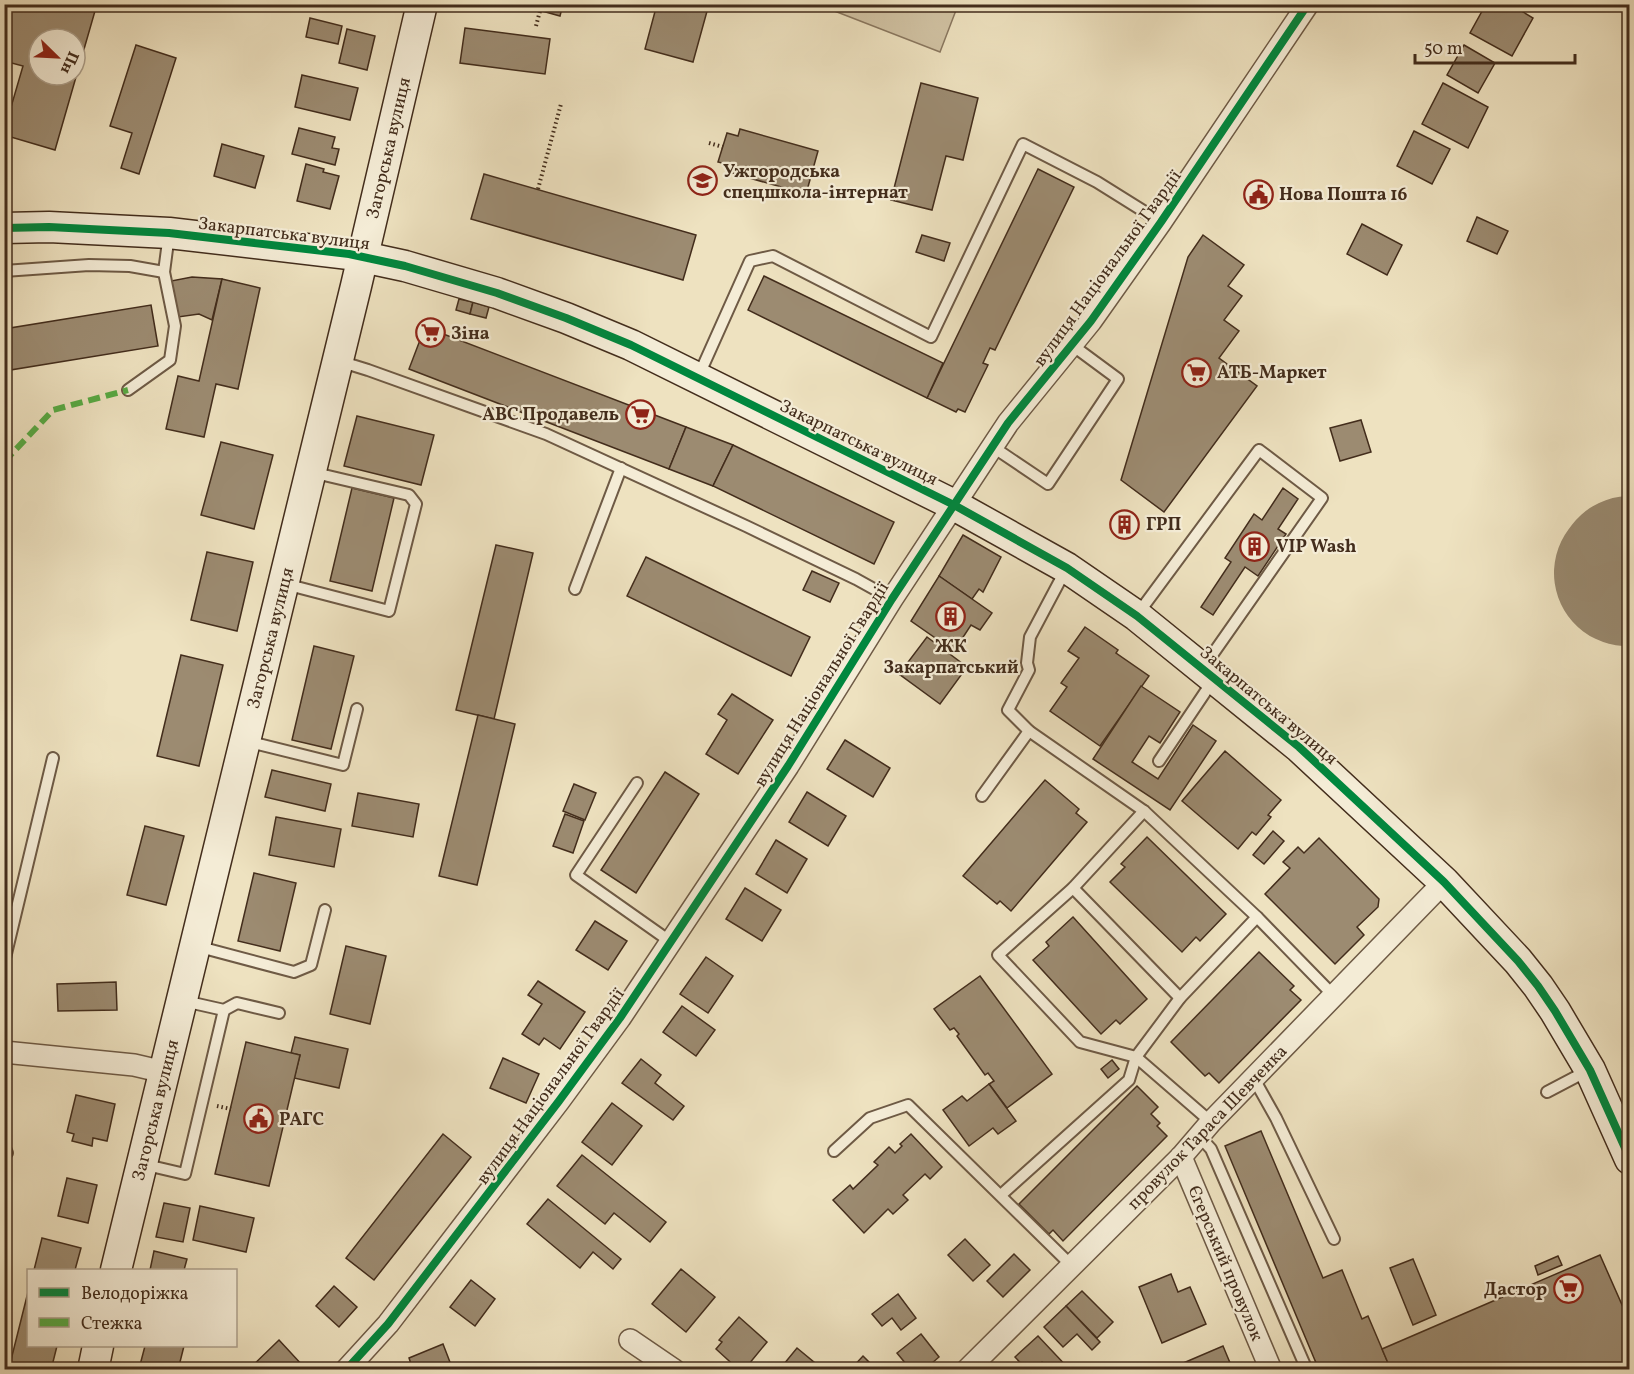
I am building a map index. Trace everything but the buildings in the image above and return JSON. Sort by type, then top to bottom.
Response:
[{"type":"street","name":"Загорська вулиця","points":[[116,1269],[284,584],[422,4]]},
{"type":"street","name":"вулиця Національної Гвардії","points":[[346,1370],[388,1324],[620,1018],[788,766],[892,598],[1008,423],[1091,321],[1161,222],[1308,4]]},
{"type":"street","name":"Закарпатська вулиця","points":[[4,228],[49,227],[169,234],[363,257],[405,266],[531,304],[631,345],[954,505],[1067,568],[1137,616],[1299,747],[1444,882],[1518,961],[1555,1011],[1590,1070],[1629,1159]]},
{"type":"street","name":"провулок Тараса Шевченка","points":[[967,1370],[1181,1157],[1205,1129],[1444,882]]},
{"type":"street","points":[[4,1052],[134,1065],[164,1072]]},
{"type":"street","name":"Єгерський провулок","points":[[1181,1157],[1271,1370]]},
{"type":"street","points":[[630,1340],[674,1370]]},
{"type":"street","points":[[93,1370],[98,1347]]},
{"type":"lane","points":[[697,378],[750,261],[773,256],[931,337],[1023,144],[1097,182],[1161,222]]},
{"type":"lane","points":[[128,390],[170,360],[175,326],[164,272],[169,234]]},
{"type":"lane","points":[[4,271],[89,265],[130,266],[164,272]]},
{"type":"lane","points":[[993,447],[1048,484],[1118,379],[1072,345]]},
{"type":"lane","points":[[338,360],[546,434],[756,530],[892,598]]},
{"type":"lane","points":[[1137,616],[1259,450],[1322,498],[1209,673],[1159,761]]},
{"type":"lane","points":[[574,589],[621,468]]},
{"type":"lane","points":[[284,584],[389,611],[416,504],[410,495],[311,472]]},
{"type":"lane","points":[[1067,568],[1030,637],[1027,663],[1029,670],[1008,710],[1029,731],[1144,811],[1257,917],[1334,996]]},
{"type":"lane","points":[[245,741],[343,765],[357,709]]},
{"type":"lane","points":[[982,796],[1029,731]]},
{"type":"lane","points":[[4,962],[53,758]]},
{"type":"lane","points":[[637,783],[576,875],[672,942]]},
{"type":"lane","points":[[1144,811],[1073,888],[998,955],[1080,1042],[1137,1057],[1205,1129],[1211,1149],[1307,1370]]},
{"type":"lane","points":[[1073,888],[1180,998]]},
{"type":"lane","points":[[195,945],[294,972],[311,965],[325,910]]},
{"type":"lane","points":[[1001,1195],[1129,1080],[1137,1057],[1180,998],[1257,917]]},
{"type":"lane","points":[[181,1000],[224,1010],[237,1004],[279,1013]]},
{"type":"lane","points":[[141,1164],[185,1174],[224,1010]]},
{"type":"lane","points":[[1547,1092],[1590,1070]]},
{"type":"lane","points":[[1252,1080],[1258,1086],[1276,1118],[1334,1239]]},
{"type":"lane","points":[[834,1151],[870,1118],[908,1105],[1072,1266]]},
{"type":"lane","points":[[4,1146],[7,1153],[4,1154]]},
{"type":"path","points":[[536,26],[540,11]]},
{"type":"path","points":[[538,189],[561,104]]},
{"type":"path","points":[[709,143],[723,147]]},
{"type":"shaded area","points":[[819,5],[958,5],[940,52]]},
{"type":"runway","points":[[1627,573],[1630,569]]},
{"type":"marked path","points":[[4,462],[53,410],[128,390]]},
{"type":"cycle path","points":[[346,1370],[388,1324],[620,1018],[788,766],[892,599],[1008,423],[1091,321],[1161,222],[1308,4]]},
{"type":"cycle path","points":[[4,228],[49,227],[169,233],[349,254],[405,266],[497,293],[631,345],[954,505],[1067,568],[1137,616],[1299,747],[1444,882],[1518,961],[1555,1011],[1590,1070],[1630,1159]]},
{"type":"place","name":"Ужгородська спецшкола-інтернат","points":[[702,181]]},
{"type":"place","name":"Нова Пошта 16","points":[[1258,194]]},
{"type":"place","name":"Зіна","points":[[430,333]]},
{"type":"place","name":"АТБ-Маркет","points":[[1196,372]]},
{"type":"place","name":"ABC Продавель","points":[[640,414]]},
{"type":"place","name":"ГРП","points":[[1125,524]]},
{"type":"place","name":"VIP Wash","points":[[1255,546]]},
{"type":"place","name":"ЖК Закарпатський","points":[[951,617]]},
{"type":"place","name":"РАГС","points":[[258,1119]]},
{"type":"place","name":"Дастор","points":[[1568,1289]]}]
